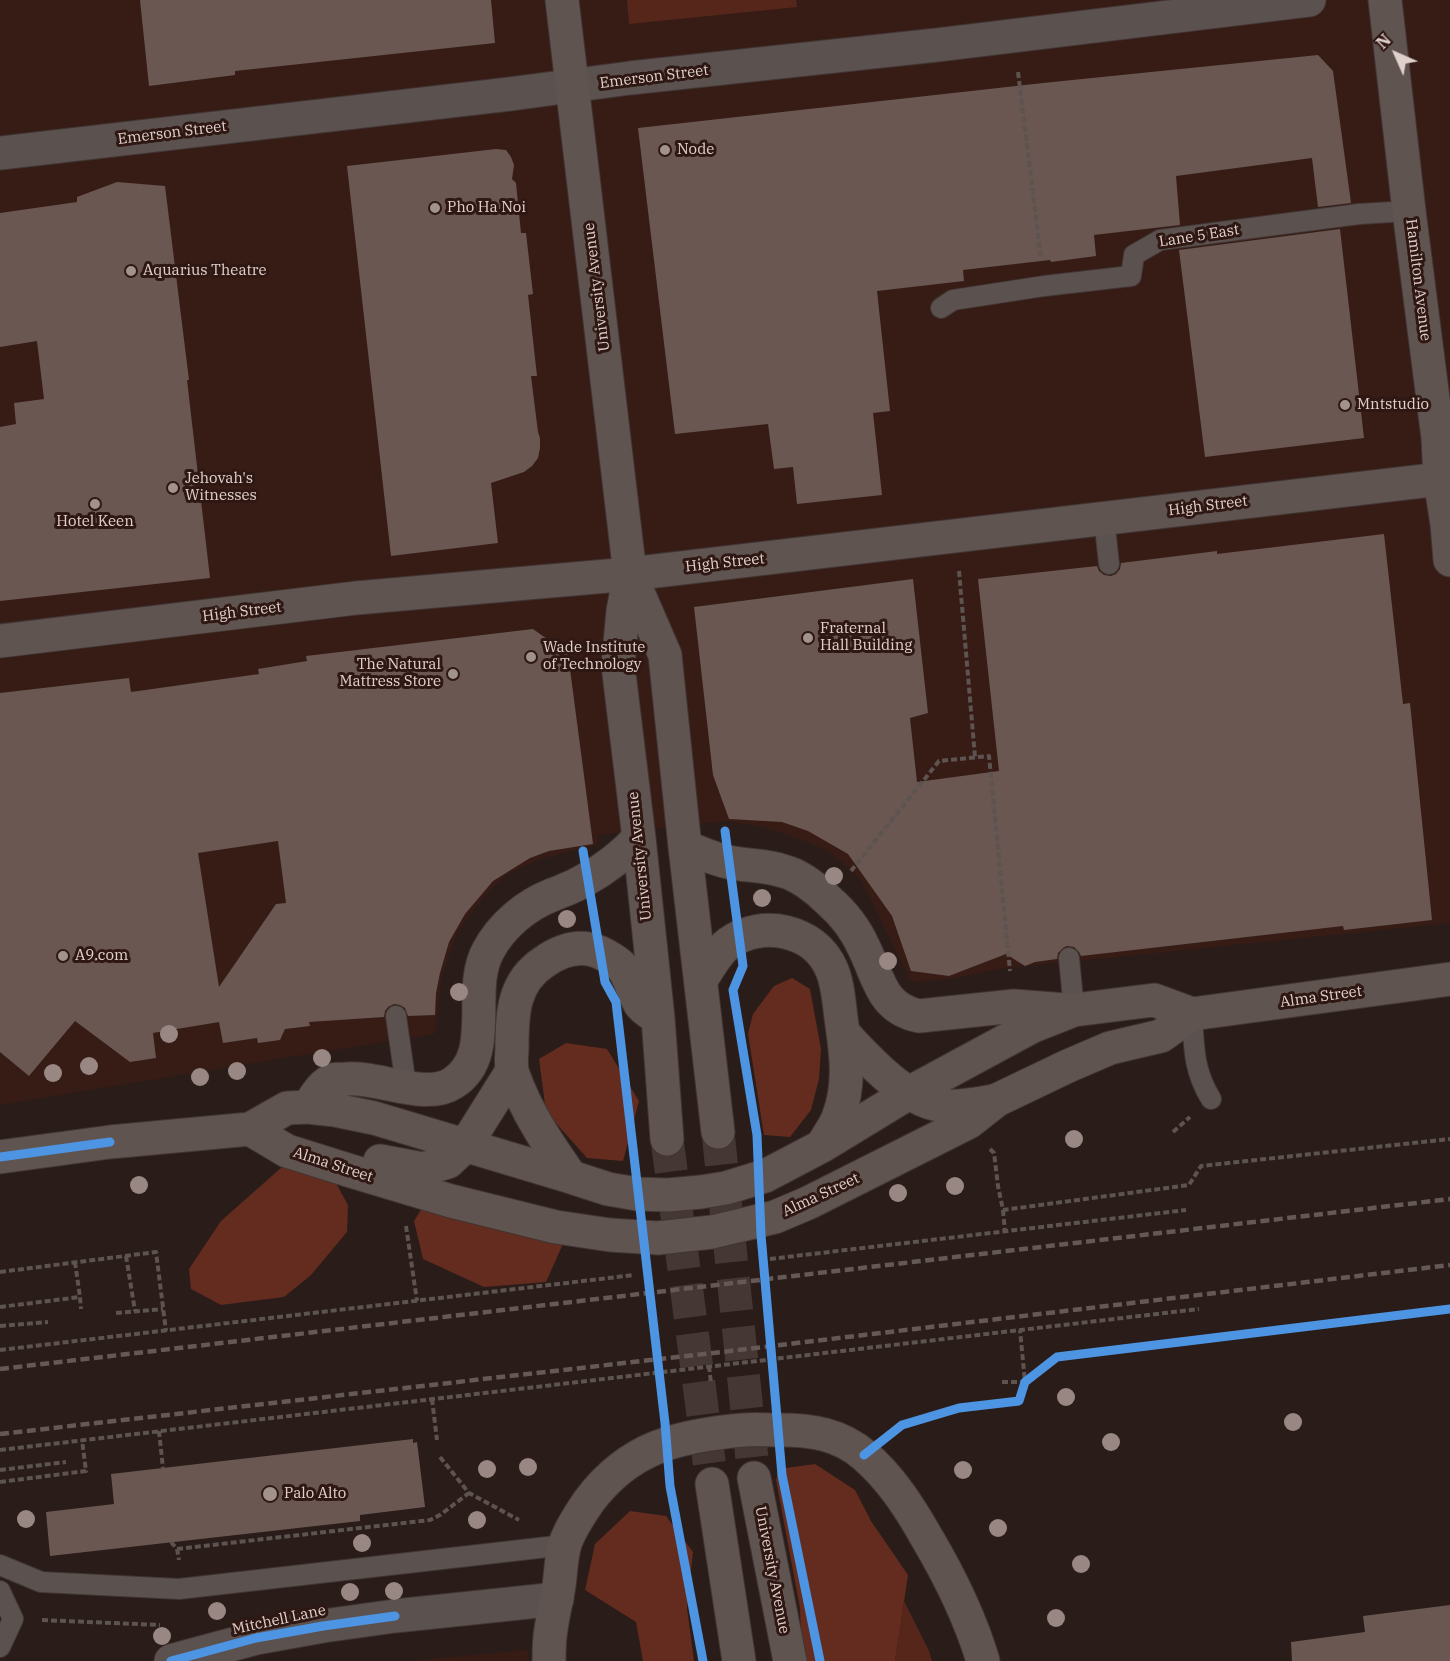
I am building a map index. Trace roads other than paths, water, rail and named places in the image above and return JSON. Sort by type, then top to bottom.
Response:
[{"type":"main road","name":"University Avenue","points":[[562,0],[630,574],[665,655],[718,1132]]},
{"type":"main road","name":"Hamilton Avenue","points":[[1385,0],[1409,211],[1445,479],[1450,560]]},
{"type":"main road","name":"High Street","points":[[0,641],[356,598],[630,574],[1445,479]]},
{"type":"main road","name":"University Avenue","points":[[630,574],[623,611],[618,665],[658,1018],[667,1139]]},
{"type":"main road","points":[[308,1107],[319,1090],[333,1080],[358,1077],[424,1089],[438,1089],[453,1083],[466,1072],[475,1058],[478,1038],[480,972],[487,952],[500,933],[515,917],[532,905],[587,879],[621,857],[639,838]]},
{"type":"main road","points":[[685,847],[730,862],[784,871],[801,879],[828,900],[846,919],[865,950],[872,970],[888,999],[906,1013],[919,1016],[1014,1006],[1074,1011]]},
{"type":"main road","points":[[701,980],[727,944],[739,936],[757,930],[792,933],[803,938],[824,957],[832,969],[848,1062],[845,1093],[838,1119],[822,1146]]},
{"type":"main road","points":[[571,1177],[533,1119],[512,1071],[512,1021],[520,988],[541,963],[560,952],[573,948],[586,948],[601,952],[622,967],[641,1006],[658,1018]]},
{"type":"main road","name":"Alma Street","points":[[250,1129],[287,1150],[351,1171],[451,1201],[556,1227],[610,1235],[658,1238],[712,1232],[775,1217],[808,1203],[969,1122],[997,1101],[1068,1066],[1110,1048],[1161,1036],[1192,1014],[1450,979]]},
{"type":"main road","name":"Alma Street","points":[[0,1157],[110,1142],[250,1129],[287,1108],[308,1107],[374,1118],[608,1189],[637,1194],[668,1195],[701,1192],[726,1188],[765,1176],[822,1146],[909,1093],[1031,1027],[1074,1011],[1154,1000],[1192,1014]]},
{"type":"main road","points":[[844,1034],[888,1078],[909,1093],[929,1102],[943,1106],[962,1106],[997,1101]]},
{"type":"main road","points":[[351,1171],[379,1161],[423,1169],[448,1162],[465,1146],[512,1071]]},
{"type":"main road","points":[[549,1661],[551,1630],[565,1545],[579,1516],[594,1495],[610,1477],[634,1458],[657,1446],[680,1438],[755,1429],[800,1430],[826,1435],[844,1442],[864,1455],[906,1502],[941,1562],[963,1605],[983,1661]]},
{"type":"main road","name":"University Avenue","points":[[754,1478],[790,1661]]},
{"type":"main road","points":[[712,1484],[739,1661]]},
{"type":"street","name":"Emerson Street","points":[[0,153],[1014,35],[1163,9],[1309,0]]},
{"type":"street","name":"Mitchell Lane","points":[[171,1661],[256,1638],[323,1626],[557,1599]]},
{"type":"lane","name":"Lane 5 East","points":[[941,308],[953,300],[1131,276],[1134,255],[1160,240],[1359,214],[1409,211]]},
{"type":"lane","points":[[1104,518],[1108,564]]},
{"type":"lane","points":[[1069,958],[1074,1011]]},
{"type":"lane","points":[[1192,1014],[1195,1062],[1201,1084],[1211,1099]]},
{"type":"lane","points":[[396,1016],[406,1086]]},
{"type":"lane","points":[[0,1565],[41,1582],[180,1589],[565,1545]]},
{"type":"lane","points":[[0,1591],[13,1619],[0,1647]]},
{"type":"tunnel","points":[[718,1132],[754,1478]]},
{"type":"tunnel","points":[[667,1139],[712,1484]]},
{"type":"railway","points":[[0,1369],[1450,1199]]},
{"type":"railway","points":[[0,1434],[730,1351],[1450,1265]]},
{"type":"place","name":"Node","points":[[665,150]]},
{"type":"place","name":"Pho Ha Noi","points":[[435,208]]},
{"type":"place","name":"Aquarius Theatre","points":[[131,271]]},
{"type":"place","name":"Mntstudio","points":[[1345,405]]},
{"type":"place","name":"Jehovah's Witnesses","points":[[173,488]]},
{"type":"place","name":"Hotel Keen","points":[[95,504]]},
{"type":"place","name":"Fraternal Hall Building","points":[[808,638]]},
{"type":"place","name":"Wade Institute of Technology","points":[[531,657]]},
{"type":"place","name":"The Natural Mattress Store","points":[[453,674]]},
{"type":"place","name":"A9.com","points":[[63,956]]},
{"type":"place","name":"Palo Alto","points":[[270,1494]]}]
